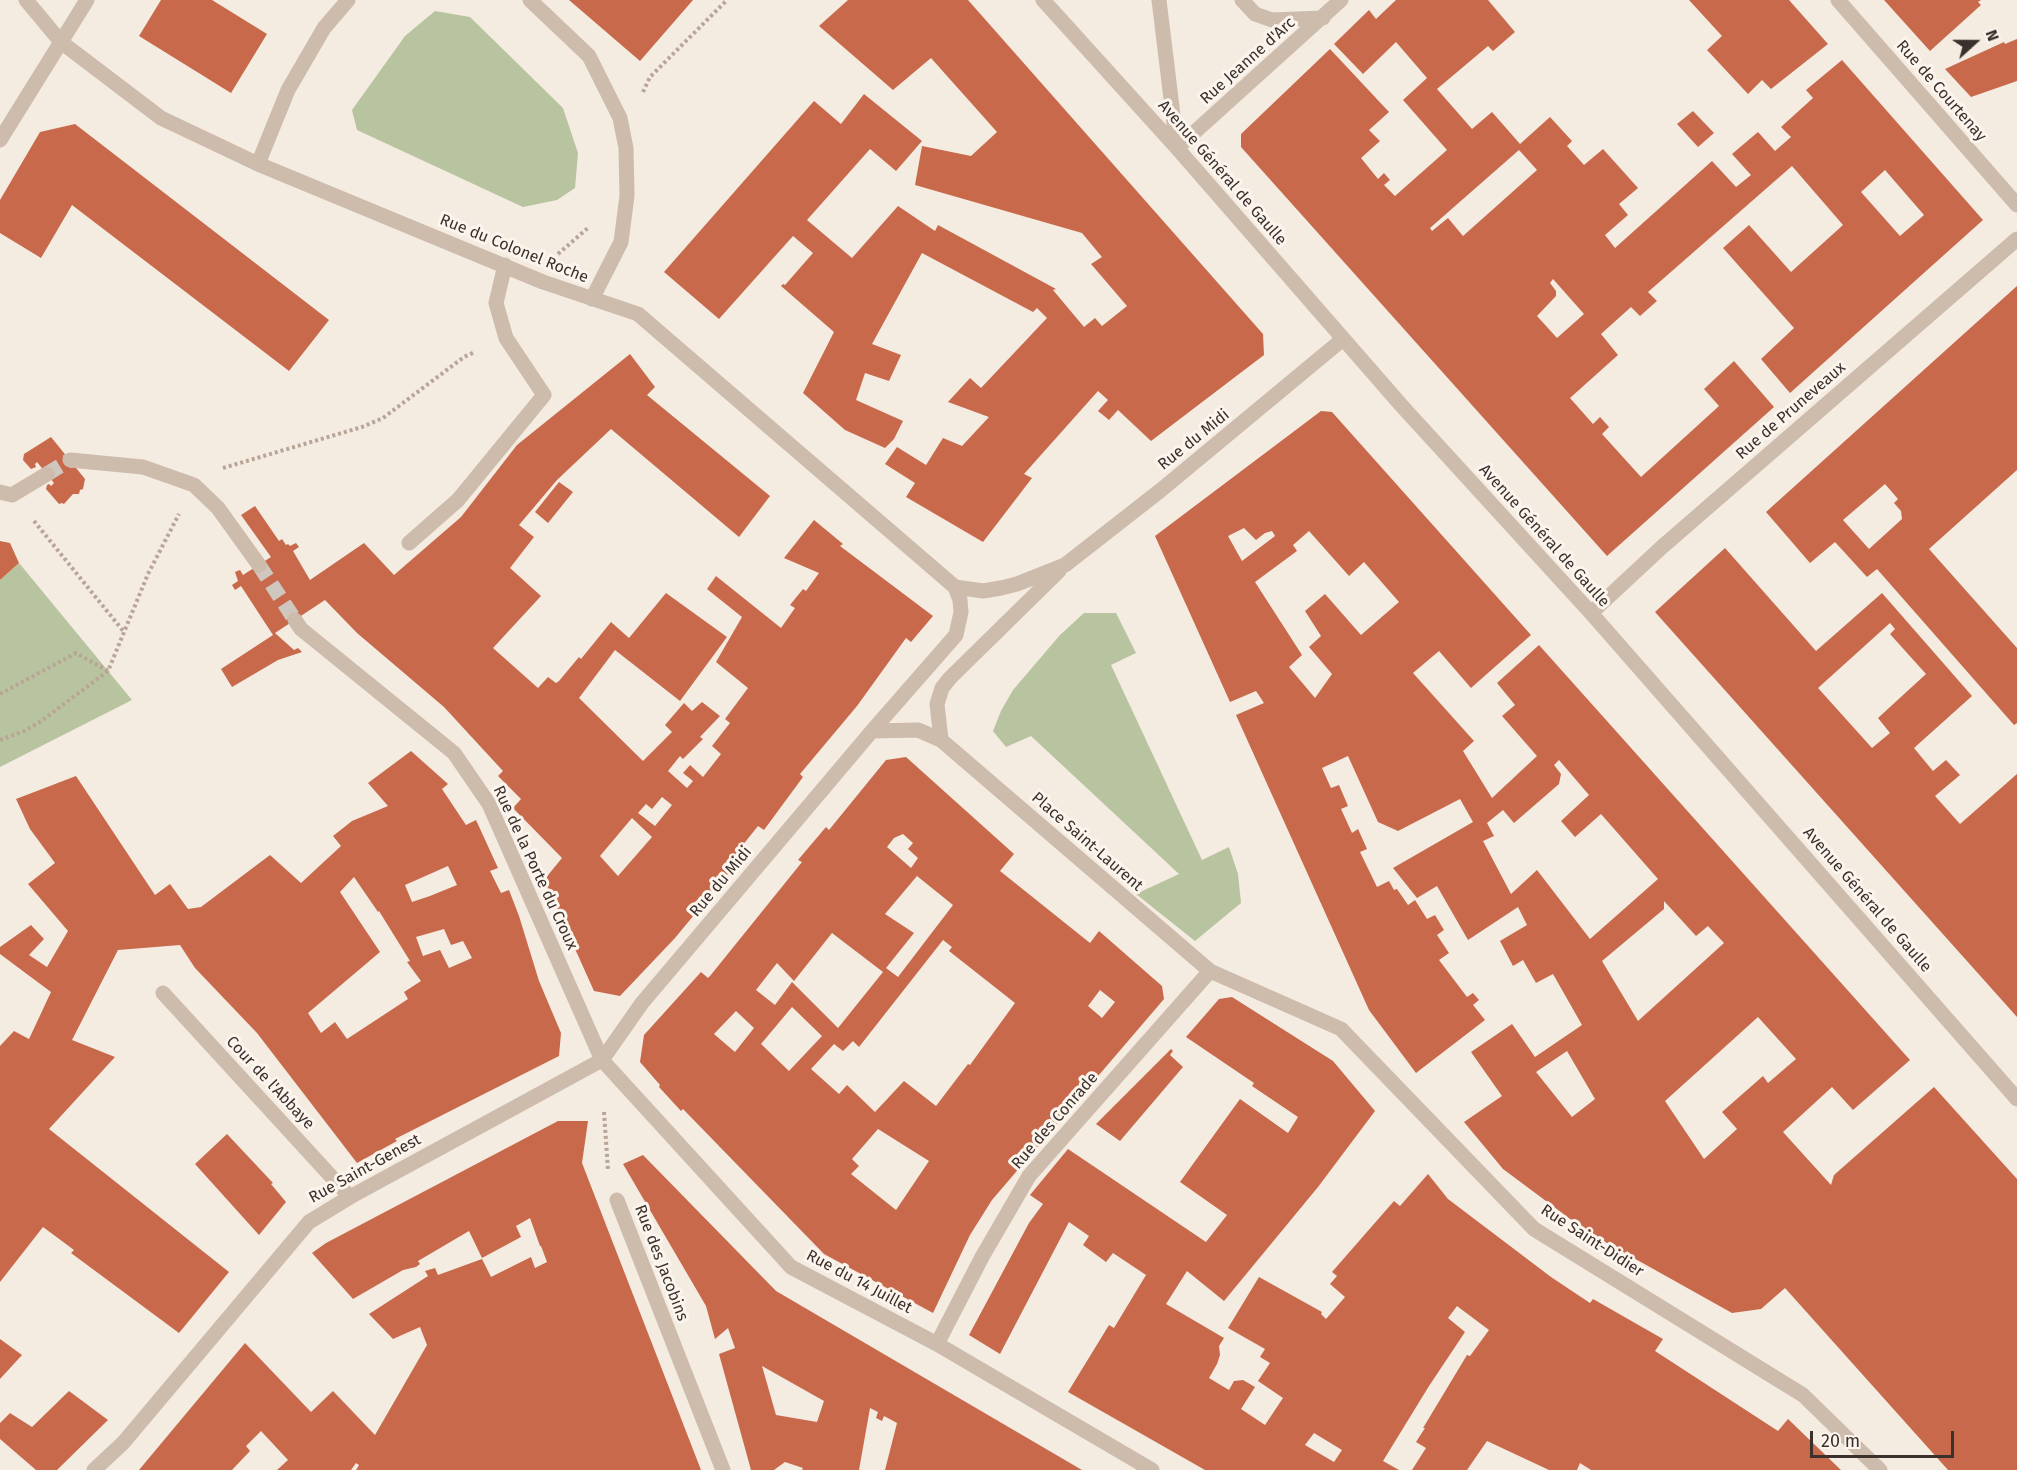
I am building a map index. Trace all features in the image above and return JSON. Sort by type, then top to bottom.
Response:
[{"type":"street","name":"Rue du Colonel Roche","points":[[26,0],[61,42],[161,118],[258,164],[543,282],[638,314],[955,587]]},
{"type":"street","points":[[0,140],[87,0]]},
{"type":"street","points":[[258,164],[288,90],[324,28],[348,0]]},
{"type":"street","points":[[530,0],[589,56],[620,117],[626,148],[627,196],[621,242],[592,299]]},
{"type":"street","name":"Avenue Général de Gaulle","points":[[1043,0],[1177,148],[1503,519],[1591,613],[2017,1098]]},
{"type":"street","points":[[1159,0],[1177,148]]},
{"type":"street","points":[[1242,0],[1256,14],[1272,20],[1323,18]]},
{"type":"street","name":"Rue Jeanne d'Arc","points":[[1177,148],[1341,0]]},
{"type":"street","name":"Rue de Courtenay","points":[[1838,0],[2017,205]]},
{"type":"street","name":"Rue de Pruneveaux","points":[[1591,613],[1662,547],[2017,239]]},
{"type":"street","points":[[409,543],[458,500],[544,395],[507,338],[496,303],[505,265]]},
{"type":"street","name":"Rue du Midi","points":[[941,740],[937,704],[942,688],[950,678],[1065,565],[1179,475],[1343,339]]},
{"type":"street","points":[[70,460],[143,467],[194,485],[218,508],[259,565]]},
{"type":"street","points":[[6,494],[47,474]]},
{"type":"street","name":"Rue du Midi","points":[[602,1060],[642,1003],[956,635],[961,612],[960,600],[955,587],[983,591],[1000,588],[1017,584],[1065,565]]},
{"type":"street","name":"Rue de la Porte du Croux","points":[[295,620],[301,629],[454,753],[489,804],[602,1060]]},
{"type":"street","points":[[872,731],[918,729],[941,740]]},
{"type":"street","name":"Place Saint-Laurent","points":[[941,740],[1210,971]]},
{"type":"street","name":"Rue des Conrade","points":[[936,1344],[982,1257],[1029,1176],[1210,971]]},
{"type":"street","name":"Rue Saint-Didier","points":[[1210,971],[1341,1029],[1534,1229],[1803,1395],[1880,1470]]},
{"type":"street","name":"Cour de l'Abbaye","points":[[163,993],[350,1197]]},
{"type":"street","name":"Rue Saint-Genest","points":[[94,1470],[123,1443],[309,1222],[350,1197],[602,1060]]},
{"type":"street","name":"Rue du 14 Juillet","points":[[602,1060],[791,1267],[936,1344],[1152,1470]]},
{"type":"street","name":"Rue des Jacobins","points":[[617,1200],[723,1470]]},
{"type":"path","points":[[0,740],[40,722],[108,671],[148,574],[194,485],[220,469],[362,427],[383,418],[464,357],[507,338]]},
{"type":"path","points":[[6,494],[124,632]]},
{"type":"path","points":[[0,694],[76,653],[108,671]]},
{"type":"path","name":"Rue des Jacobins","points":[[602,1060],[607,1159],[617,1200]]},
{"type":"green space","points":[[435,11],[470,17],[563,108],[578,153],[575,188],[557,200],[523,207],[357,130],[352,110],[405,36]]},
{"type":"green space","points":[[19,563],[132,700],[0,767],[0,580]]},
{"type":"green space","points":[[1084,613],[1116,613],[1136,653],[1111,665],[1202,860],[1229,847],[1238,874],[1241,903],[1195,941],[1136,894],[1179,874],[1031,736],[1006,747],[993,731],[1013,690],[1060,635]]},
{"type":"building","points":[[161,0],[212,0],[267,34],[231,93],[139,36]]},
{"type":"building","points":[[569,0],[693,0],[640,61]]},
{"type":"building","points":[[848,0],[968,0],[1263,334],[1264,355],[1151,441],[1118,410],[1109,420],[1098,411],[1108,400],[1098,391],[1024,474],[1032,478],[983,542],[906,497],[915,483],[885,464],[897,447],[926,465],[943,438],[962,446],[989,417],[948,402],[970,378],[981,388],[1047,318],[1037,308],[1033,312],[922,253],[872,344],[901,355],[889,381],[865,373],[856,400],[903,421],[894,439],[885,448],[845,430],[803,393],[834,332],[781,286],[785,285],[813,253],[793,236],[719,319],[664,272],[814,101],[841,124],[864,94],[922,141],[896,171],[870,149],[807,220],[852,258],[898,206],[935,231],[938,225],[1056,289],[1053,290],[1084,327],[1095,318],[1102,326],[1127,306],[1091,264],[1102,257],[1082,233],[915,185],[922,146],[971,156],[997,132],[931,58],[893,90],[819,26]]},
{"type":"building","points":[[1396,0],[1488,0],[1515,32],[1493,51],[1488,46],[1437,89],[1472,129],[1492,112],[1520,144],[1550,117],[1572,141],[1567,146],[1584,165],[1603,149],[1638,188],[1619,204],[1628,215],[1605,235],[1615,248],[1712,161],[1736,187],[1751,175],[1732,154],[1758,132],[1775,151],[1791,137],[1781,127],[1813,98],[1806,90],[1842,60],[1983,220],[1790,393],[1761,359],[1794,328],[1723,248],[1749,225],[1791,272],[1843,225],[1792,166],[1648,292],[1657,301],[1640,316],[1631,307],[1601,334],[1618,355],[1570,398],[1593,424],[1600,417],[1609,427],[1602,434],[1641,477],[1719,406],[1704,389],[1734,361],[1774,407],[1607,556],[1241,147],[1241,134],[1330,49],[1389,112],[1369,130],[1380,141],[1361,158],[1378,179],[1384,173],[1390,180],[1384,185],[1395,196],[1447,150],[1403,100],[1427,78],[1396,42],[1363,74],[1334,44],[1369,10],[1376,19]],"holes":[[[1519,150],[1537,170],[1463,236],[1448,218],[1432,231],[1430,228]],[[1885,170],[1924,215],[1900,236],[1861,192]],[[1553,279],[1584,314],[1557,338],[1537,316],[1556,296],[1556,291],[1550,283]]]},
{"type":"building","points":[[1689,0],[1789,0],[1828,44],[1771,89],[1762,80],[1748,94],[1707,50],[1722,36]]},
{"type":"building","points":[[1884,0],[1981,0],[1978,2],[1981,5],[1930,51]]},
{"type":"building","points":[[2017,39],[2017,81],[1971,97],[1945,69],[2004,42],[2005,44]]},
{"type":"building","points":[[1693,111],[1714,133],[1698,147],[1677,124]]},
{"type":"building","points":[[75,124],[329,320],[289,371],[72,205],[41,258],[0,233],[0,200],[40,132]]},
{"type":"building","points":[[2017,286],[2017,470],[1929,549],[2017,648],[2017,723],[2014,725],[1877,569],[1867,577],[1835,542],[1810,563],[1766,512]],"holes":[[[1885,484],[1898,499],[1894,503],[1901,511],[1902,519],[1869,549],[1843,520]]]},
{"type":"building","points":[[630,354],[655,387],[647,395],[770,496],[739,537],[611,429],[557,480],[519,525],[534,537],[510,568],[541,596],[493,648],[538,688],[548,677],[556,683],[559,681],[579,657],[581,659],[611,622],[629,638],[666,593],[727,637],[680,701],[615,650],[579,698],[643,761],[672,732],[665,725],[684,703],[692,711],[702,702],[720,716],[700,737],[703,739],[683,759],[680,756],[668,771],[687,788],[693,781],[683,773],[690,765],[703,777],[721,754],[712,746],[730,723],[725,719],[748,688],[716,662],[742,617],[707,589],[716,576],[781,628],[795,608],[790,605],[803,589],[806,591],[819,573],[784,558],[814,520],[843,544],[840,546],[933,616],[911,642],[906,638],[857,706],[800,774],[803,777],[764,830],[758,826],[738,851],[744,856],[729,875],[675,938],[620,996],[594,991],[544,880],[562,858],[513,808],[521,799],[498,776],[503,771],[444,707],[357,633],[325,600],[275,633],[294,650],[298,648],[302,652],[278,660],[232,687],[221,669],[273,635],[241,586],[235,590],[232,585],[238,581],[235,572],[240,570],[243,575],[271,557],[241,515],[255,506],[279,541],[282,539],[286,545],[290,546],[296,543],[299,547],[293,551],[310,580],[364,543],[394,575],[461,517],[517,445]],"holes":[[[662,797],[672,805],[655,826],[638,813],[646,804],[652,809]],[[632,818],[652,837],[618,876],[600,856]]]},
{"type":"building","points":[[1321,411],[1332,412],[1531,635],[1471,688],[1439,651],[1413,673],[1474,741],[1463,751],[1492,798],[1537,756],[1502,716],[1515,705],[1497,683],[1539,645],[1910,1060],[1853,1110],[1832,1087],[1783,1132],[1831,1185],[1834,1175],[1934,1087],[2017,1179],[2017,1470],[1948,1470],[1785,1288],[1761,1309],[1732,1313],[1589,1233],[1503,1169],[1464,1122],[1502,1096],[1471,1052],[1512,1024],[1535,1057],[1582,1025],[1553,974],[1536,983],[1523,960],[1513,966],[1500,941],[1527,925],[1518,907],[1468,940],[1437,886],[1417,898],[1393,868],[1473,822],[1460,799],[1398,831],[1378,822],[1348,756],[1322,768],[1331,788],[1339,785],[1348,806],[1341,809],[1352,833],[1358,829],[1367,849],[1360,852],[1377,887],[1389,881],[1408,905],[1415,900],[1427,919],[1435,915],[1444,930],[1437,935],[1449,953],[1439,960],[1467,997],[1473,993],[1479,1000],[1473,1005],[1485,1020],[1416,1073],[1369,1010],[1236,715],[1264,703],[1256,691],[1230,702],[1155,536]],"holes":[[[1244,528],[1256,540],[1272,531],[1275,536],[1242,561],[1228,536]],[[1309,531],[1349,576],[1364,562],[1399,602],[1361,635],[1325,594],[1305,611],[1321,636],[1309,647],[1332,674],[1315,698],[1289,667],[1302,655],[1255,582],[1297,551],[1293,545]],[[1559,760],[1589,795],[1561,821],[1575,837],[1601,814],[1658,879],[1590,939],[1537,870],[1511,894],[1483,841],[1494,836],[1487,823],[1503,810],[1514,823],[1559,784],[1561,774],[1554,765]],[[1664,901],[1696,936],[1708,926],[1724,943],[1638,1021],[1602,961],[1664,909]],[[1758,1017],[1796,1059],[1768,1083],[1763,1076],[1722,1112],[1737,1129],[1704,1159],[1665,1101]],[[1567,1051],[1595,1099],[1572,1117],[1536,1072]]]},
{"type":"building","points":[[51,437],[85,479],[83,489],[79,494],[73,494],[64,504],[59,504],[46,489],[47,485],[51,486],[54,483],[37,462],[36,467],[31,469],[23,460],[24,454]]},
{"type":"building","points":[[559,482],[573,492],[548,523],[535,512]]},
{"type":"building","points":[[0,541],[10,543],[19,563],[0,580]]},
{"type":"building","points":[[1725,548],[1816,651],[1882,593],[1972,696],[1914,748],[1933,771],[1946,760],[1960,775],[1935,796],[1960,824],[2017,774],[2017,1017],[1655,612]],"holes":[[[1890,623],[1895,629],[1890,634],[1926,674],[1878,718],[1890,733],[1872,748],[1818,688]]]},
{"type":"building","points":[[411,751],[448,784],[442,789],[466,825],[476,820],[498,868],[490,871],[501,893],[509,890],[539,981],[561,1033],[559,1056],[395,1139],[397,1141],[357,1163],[257,1033],[195,968],[180,945],[118,950],[72,1040],[115,1057],[49,1129],[229,1272],[179,1333],[71,1253],[74,1250],[43,1227],[0,1282],[0,1046],[14,1031],[29,1039],[51,992],[0,954],[0,947],[31,925],[44,939],[29,955],[47,967],[68,931],[28,884],[55,863],[30,829],[16,799],[76,776],[155,895],[170,884],[188,909],[201,907],[270,855],[301,883],[341,846],[333,836],[352,821],[388,806],[368,783]],"holes":[[[448,866],[457,885],[412,902],[405,885]],[[354,877],[379,911],[410,961],[407,962],[421,981],[404,992],[408,999],[347,1039],[335,1022],[321,1033],[308,1013],[380,952],[340,892]],[[444,929],[451,945],[463,941],[472,958],[449,968],[440,950],[423,956],[416,937]]]},
{"type":"building","points":[[906,757],[1014,854],[1000,871],[1090,943],[1099,931],[1162,986],[1164,999],[992,1200],[970,1235],[933,1313],[824,1254],[683,1109],[681,1111],[640,1062],[644,1035],[701,972],[708,978],[710,976],[802,862],[798,860],[826,827],[829,830],[886,760]],"holes":[[[903,834],[913,843],[908,849],[918,858],[911,868],[887,847],[894,838]],[[917,876],[953,905],[898,977],[886,968],[914,933],[885,914]],[[832,933],[883,972],[838,1028],[792,982],[775,1005],[756,990],[777,963],[794,981]],[[943,940],[952,947],[949,951],[1015,1003],[970,1065],[968,1064],[936,1106],[904,1081],[875,1112],[847,1085],[839,1094],[811,1069],[834,1044],[843,1051],[853,1041],[859,1047]],[[1100,990],[1115,1002],[1102,1018],[1088,1006]],[[792,1007],[822,1036],[789,1071],[761,1044]],[[736,1011],[754,1028],[735,1052],[714,1034]],[[878,1129],[929,1161],[896,1210],[851,1174],[859,1166],[852,1159]]]},
{"type":"building","points":[[1232,997],[1333,1061],[1375,1111],[1318,1187],[1224,1301],[1187,1271],[1166,1304],[1224,1338],[1219,1346],[1220,1355],[1217,1364],[1209,1378],[1229,1390],[1234,1381],[1243,1380],[1255,1387],[1241,1409],[1265,1425],[1283,1398],[1258,1381],[1270,1363],[1260,1357],[1265,1349],[1228,1328],[1259,1277],[1322,1312],[1321,1314],[1326,1319],[1345,1297],[1330,1284],[1337,1276],[1332,1272],[1394,1201],[1400,1206],[1428,1174],[1448,1199],[1551,1277],[1590,1303],[1593,1299],[1663,1339],[1655,1351],[1778,1431],[1788,1419],[1841,1470],[1591,1470],[1580,1463],[1577,1470],[1549,1470],[1487,1441],[1467,1470],[1412,1470],[1426,1448],[1416,1442],[1425,1428],[1423,1428],[1467,1355],[1470,1356],[1489,1330],[1457,1306],[1448,1318],[1465,1332],[1383,1461],[1399,1470],[1205,1470],[1068,1392],[1109,1325],[1114,1328],[1146,1275],[1113,1253],[1106,1262],[1083,1245],[1089,1236],[1069,1222],[1000,1354],[969,1335],[1029,1223],[1043,1204],[1030,1195],[1068,1149],[1206,1242],[1227,1215],[1180,1182],[1240,1099],[1288,1133],[1298,1117],[1252,1086],[1254,1083],[1186,1037],[1219,999]],"holes":[[[1314,1433],[1342,1450],[1334,1462],[1305,1445]]]},
{"type":"building","points":[[1171,1049],[1173,1051],[1170,1055],[1183,1067],[1120,1141],[1096,1124]]},
{"type":"building","points":[[558,1121],[588,1121],[582,1163],[701,1470],[356,1470],[359,1465],[356,1463],[351,1470],[277,1470],[288,1460],[261,1431],[246,1446],[250,1451],[232,1470],[139,1470],[245,1343],[311,1412],[333,1391],[375,1435],[427,1345],[420,1327],[393,1339],[369,1314],[428,1276],[425,1271],[435,1268],[438,1275],[482,1259],[491,1277],[531,1257],[535,1268],[547,1262],[530,1218],[516,1226],[521,1237],[482,1258],[469,1231],[418,1261],[420,1264],[416,1267],[403,1270],[353,1299],[312,1253],[326,1243]]},
{"type":"building","points":[[227,1134],[273,1183],[271,1184],[286,1202],[259,1235],[195,1164]]},
{"type":"building","points":[[643,1155],[776,1291],[1082,1470],[885,1470],[897,1423],[884,1416],[882,1421],[876,1418],[878,1412],[870,1408],[859,1470],[802,1470],[803,1468],[785,1462],[774,1470],[751,1470],[719,1354],[735,1348],[728,1328],[715,1339],[706,1306],[623,1164]],"holes":[[[762,1366],[824,1401],[817,1422],[776,1415]]]},
{"type":"building","points":[[0,1339],[22,1355],[0,1379]]},
{"type":"building","points":[[69,1391],[108,1420],[57,1470],[36,1470],[0,1439],[0,1423],[10,1413],[32,1427]]},
{"type":"tunnel","points":[[47,474],[70,460]]},
{"type":"tunnel","points":[[259,565],[295,620]]}]
